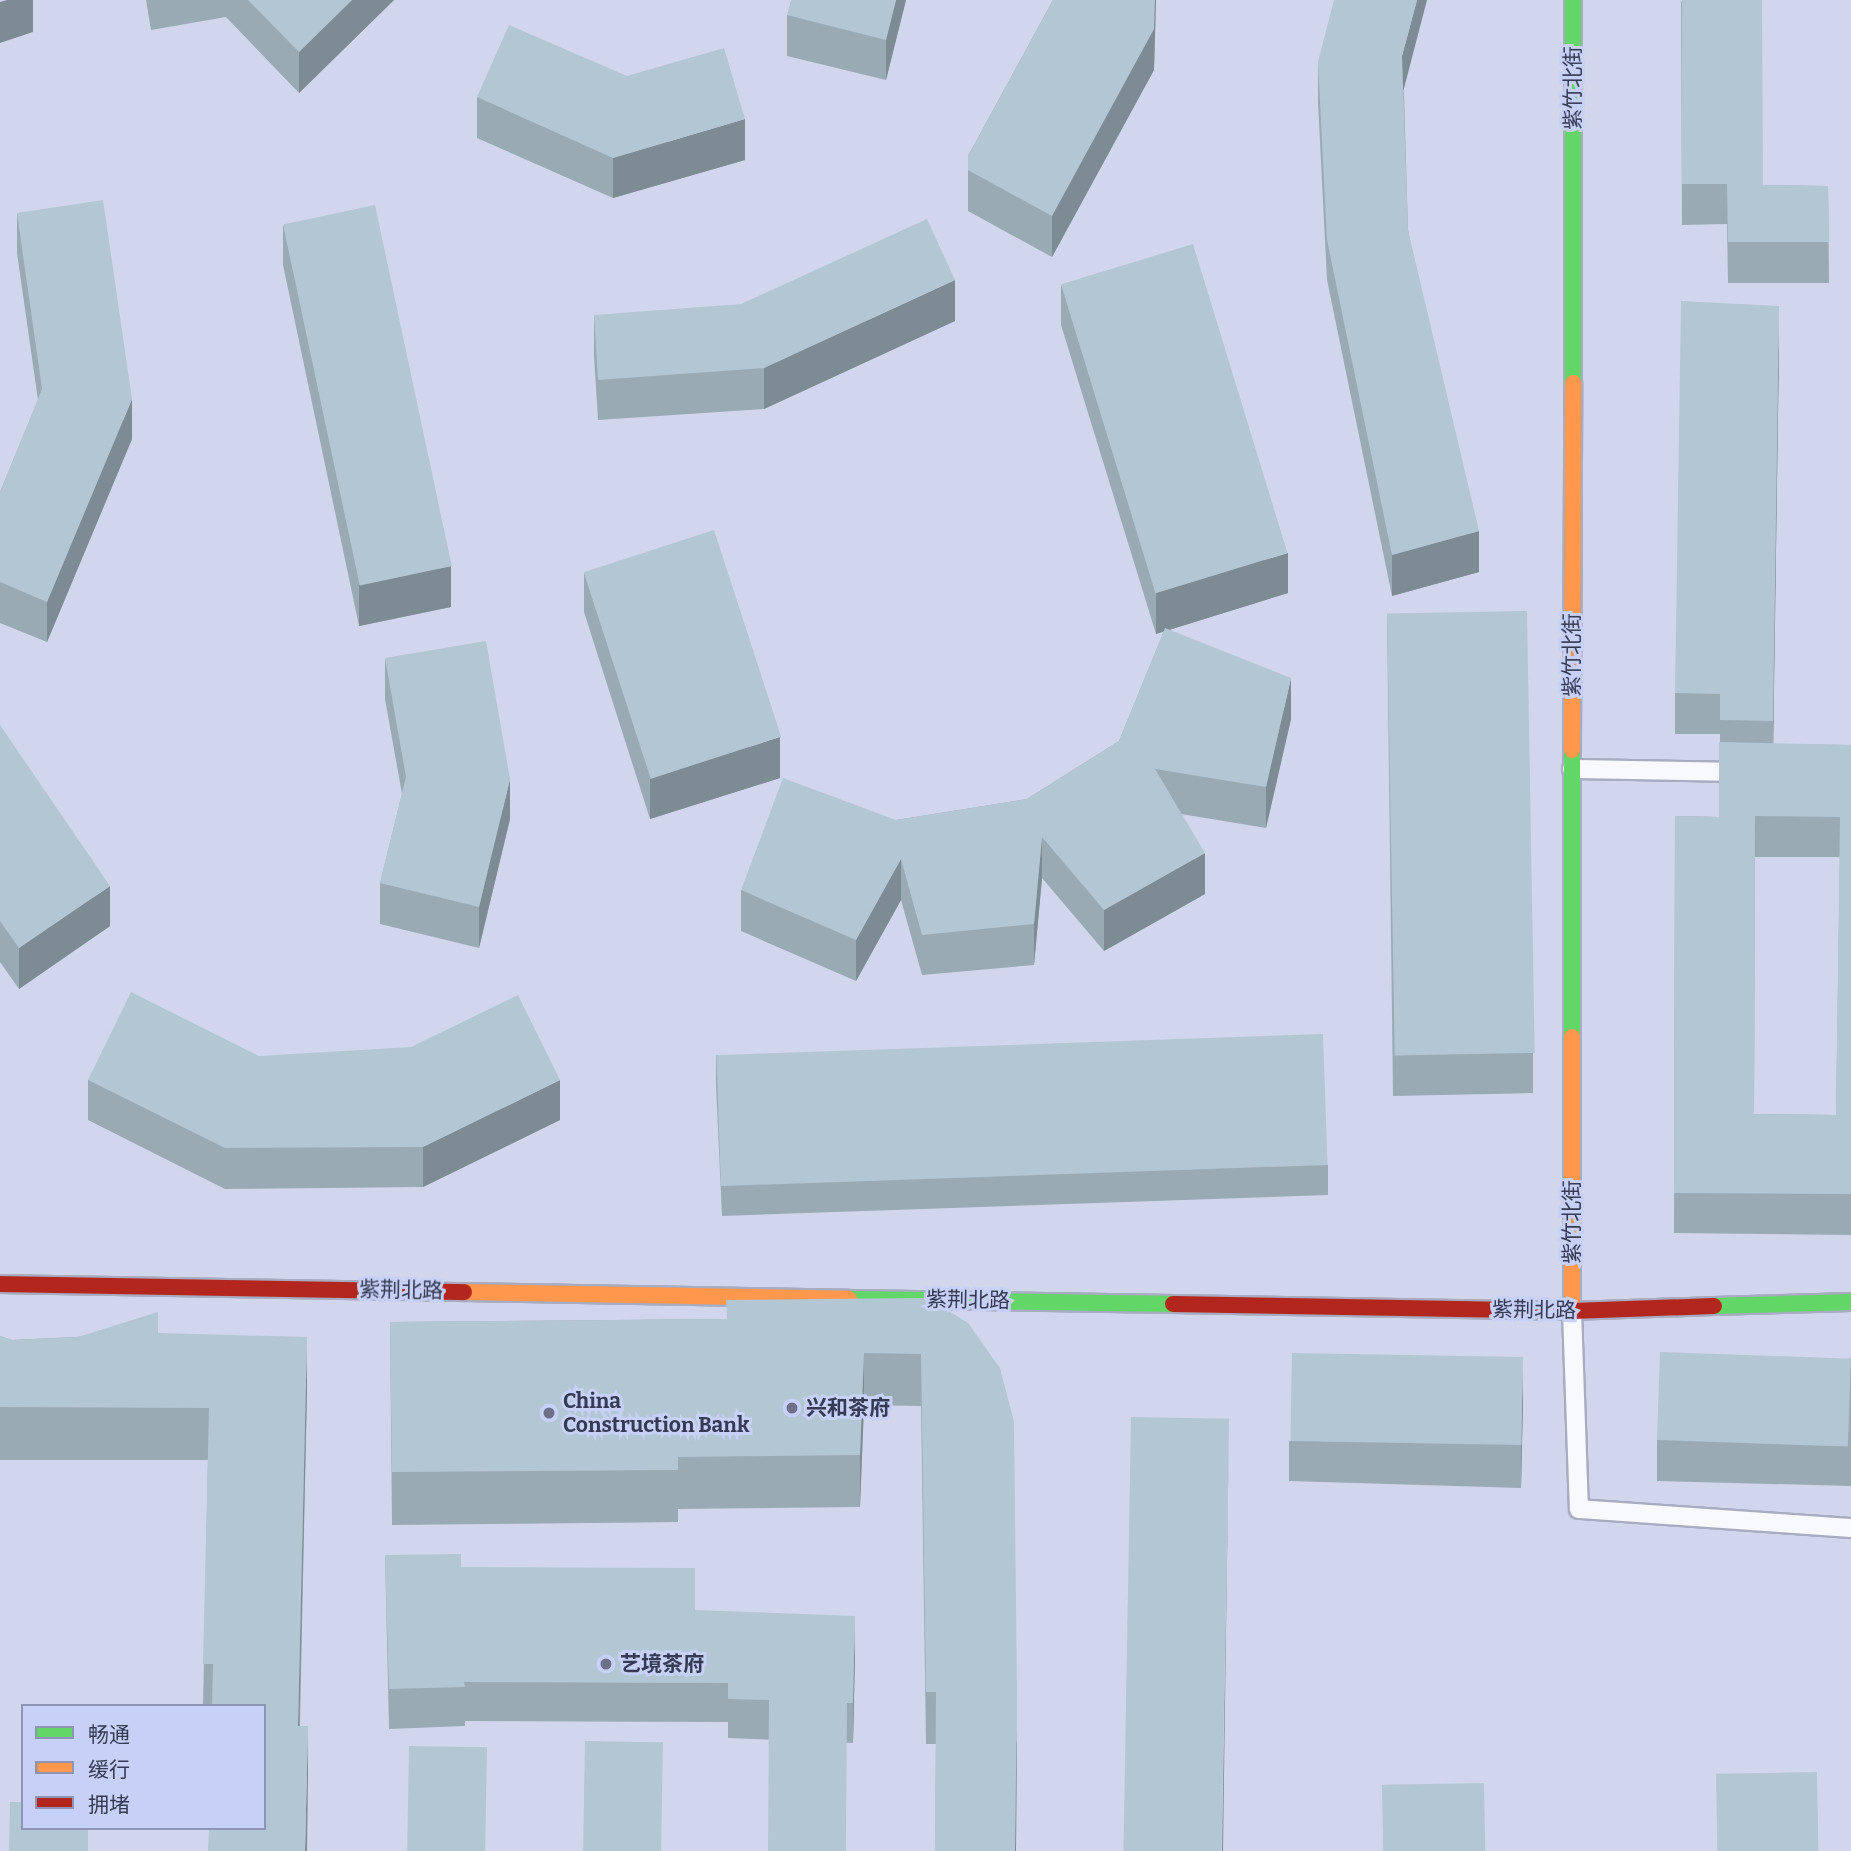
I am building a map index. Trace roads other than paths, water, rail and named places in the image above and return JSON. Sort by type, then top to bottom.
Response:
[{"type":"street","name":"紫竹北街","points":[[1572,1311],[1573,0]]},
{"type":"street","name":"紫荆北路","points":[[0,1284],[1572,1311],[1851,1302]]},
{"type":"lane","points":[[1572,769],[1767,773]]},
{"type":"lane","points":[[1572,1311],[1579,1509],[1851,1528]]},
{"type":"place","name":"兴和茶府","points":[[792,1408]]},
{"type":"place","name":"China Construction Bank","points":[[549,1413]]},
{"type":"place","name":"艺境茶府","points":[[606,1664]]}]
